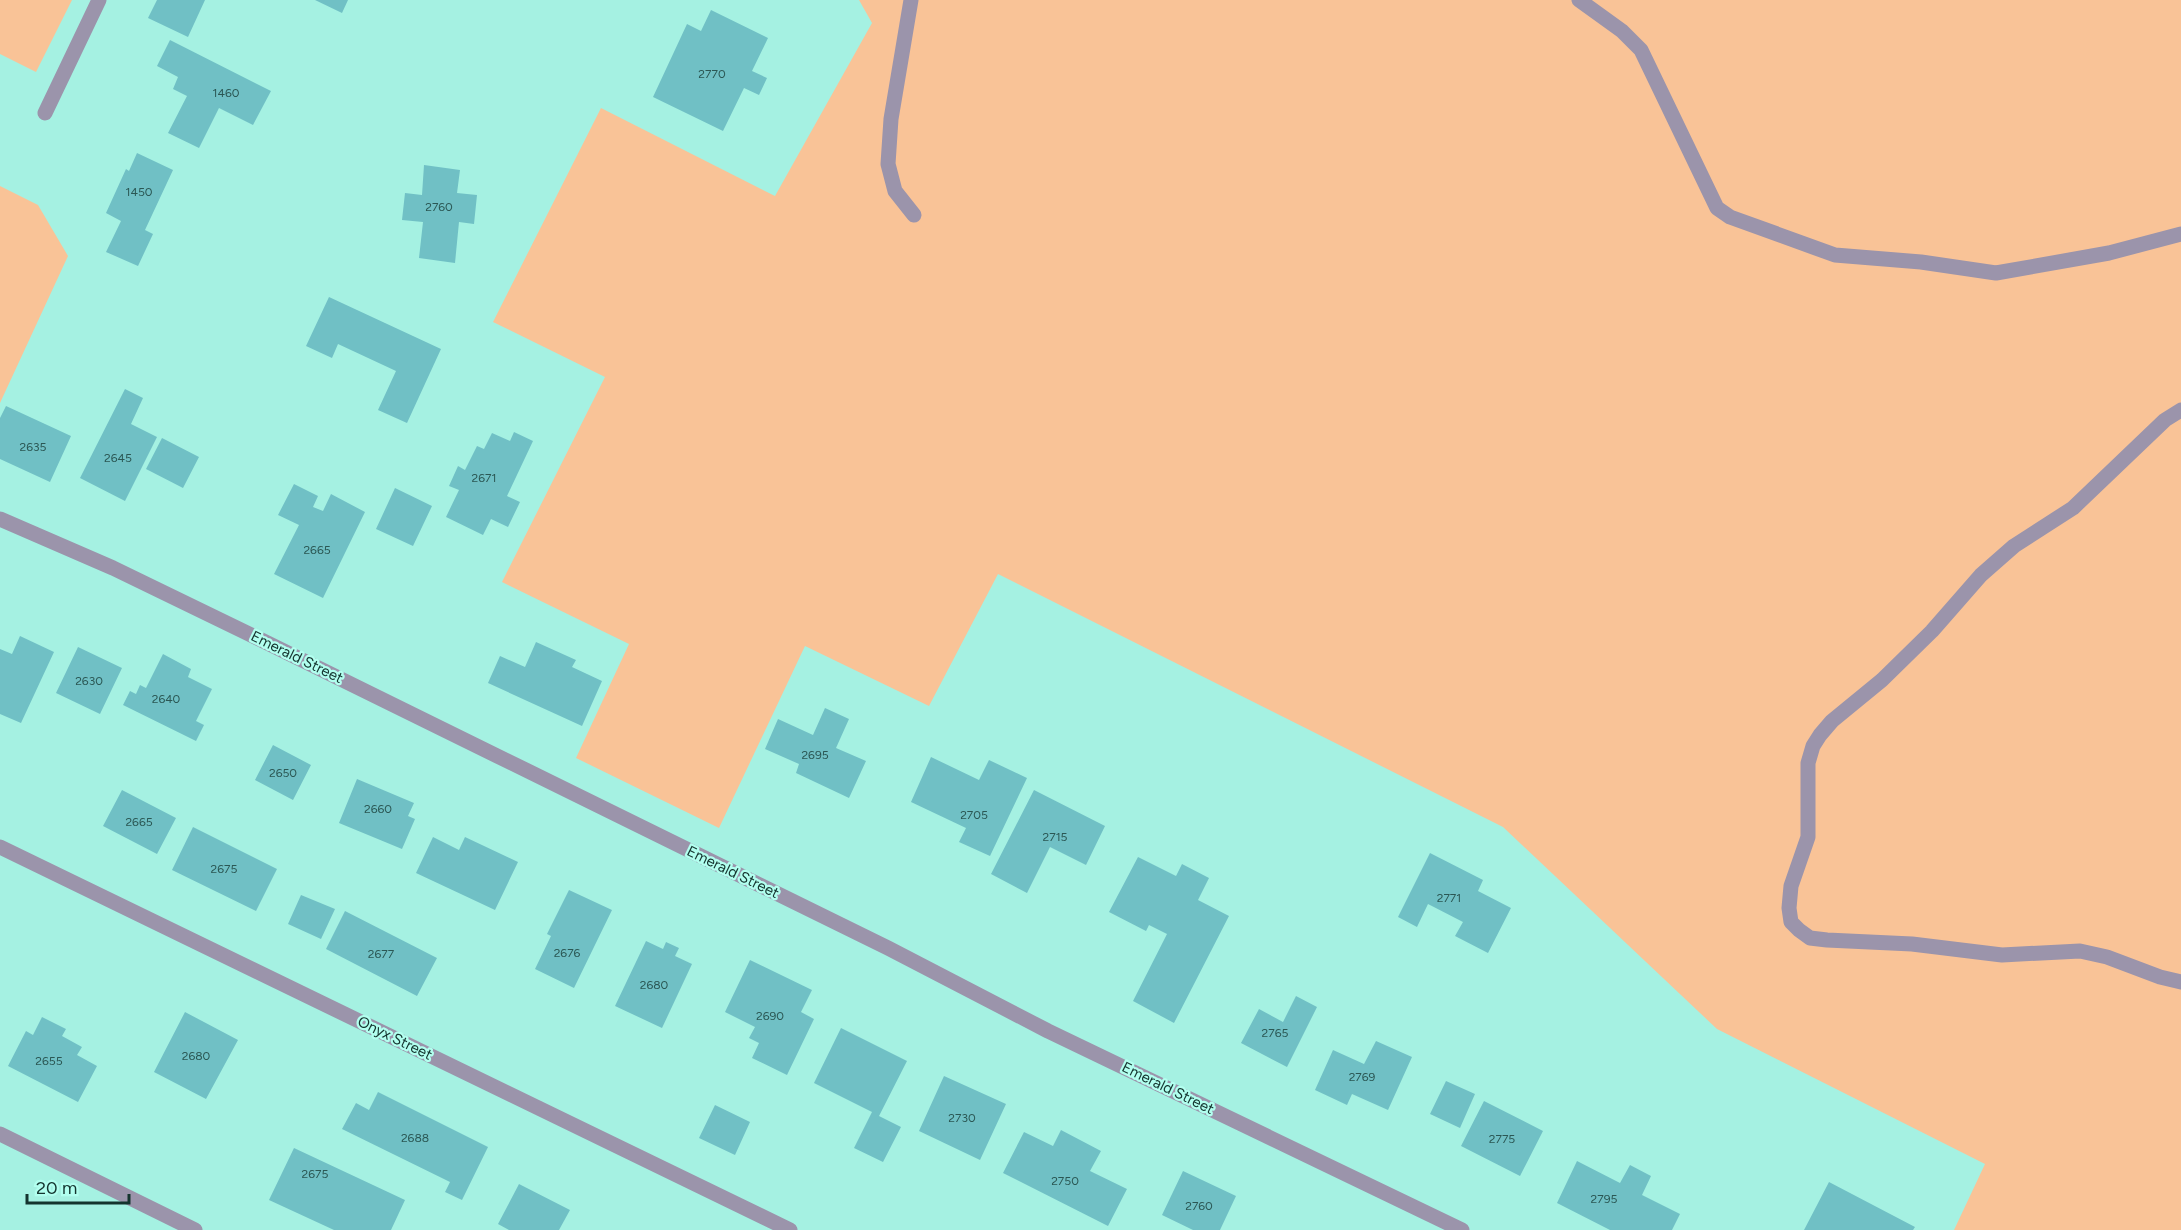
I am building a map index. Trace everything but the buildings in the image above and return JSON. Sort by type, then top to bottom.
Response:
[{"type":"street","points":[[45,113],[99,0]]},
{"type":"street","points":[[911,0],[891,119],[888,164],[895,191],[914,215]]},
{"type":"street","points":[[1579,0],[1622,31],[1641,50],[1717,208],[1730,217],[1835,255],[1916,261],[1996,273],[2109,253],[2181,234]]},
{"type":"street","points":[[2181,410],[2165,420],[2073,508],[2014,546],[1981,574],[1932,631],[1882,680],[1832,721],[1820,735],[1813,746],[1808,763],[1808,837],[1791,886],[1789,908],[1791,922],[1810,938],[1912,944],[2002,955],[2080,951],[2107,957],[2160,977],[2181,982]]},
{"type":"street","name":"Emerald Street","points":[[0,519],[113,568],[247,633],[888,948],[1048,1031],[1462,1230]]},
{"type":"street","name":"Onyx Street","points":[[0,848],[134,910],[790,1230]]},
{"type":"street","points":[[0,1134],[195,1230]]},
{"type":"shaded area","points":[[0,0],[72,0],[36,72],[0,54]]},
{"type":"shaded area","points":[[859,0],[2181,0],[2181,1230],[1954,1230],[1985,1164],[1717,1029],[1503,827],[998,574],[929,706],[805,646],[719,828],[576,758],[629,644],[502,582],[605,377],[493,322],[601,108],[775,196],[872,23]]},
{"type":"shaded area","points":[[0,186],[38,205],[68,256],[0,403]]}]
